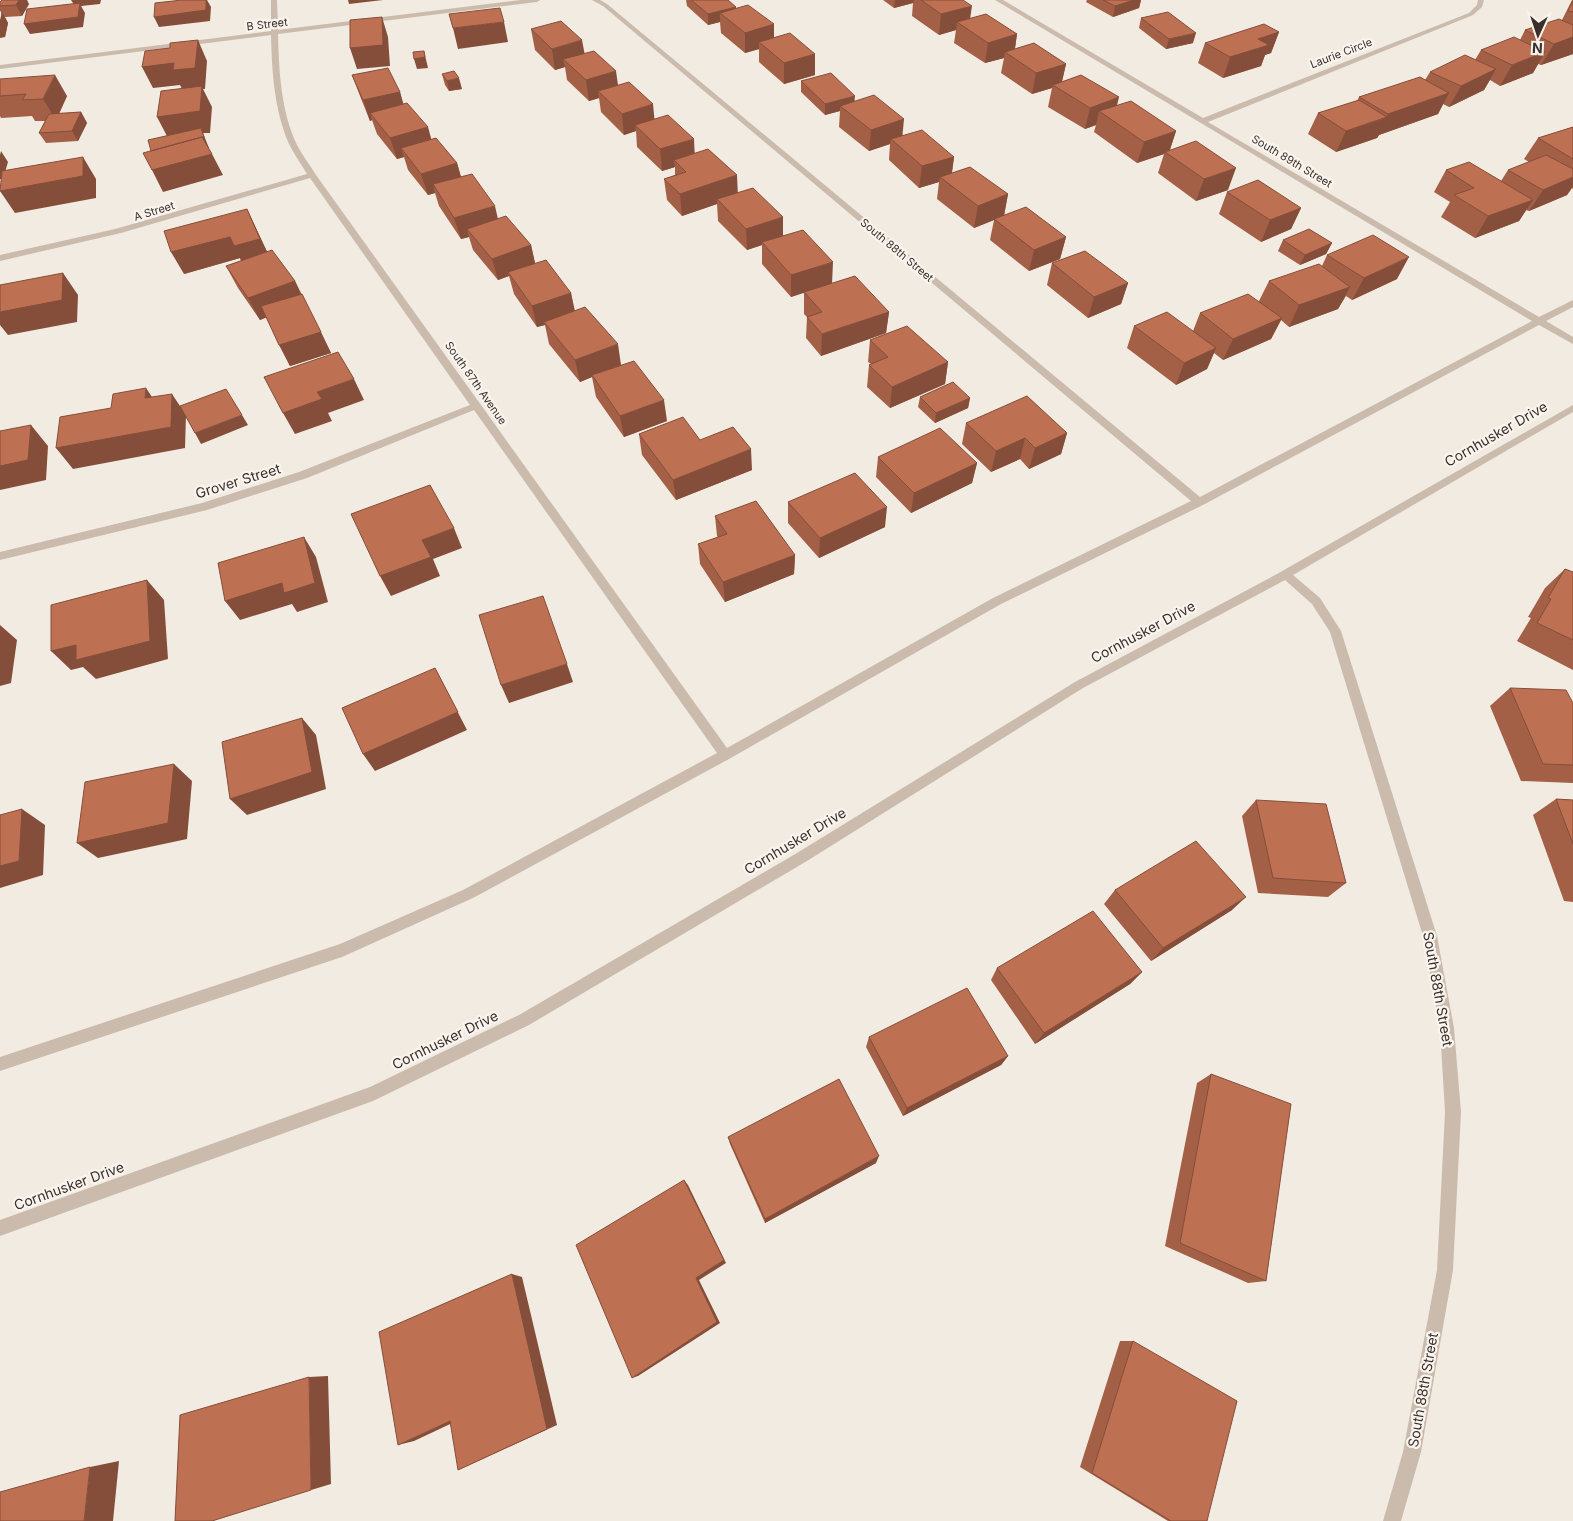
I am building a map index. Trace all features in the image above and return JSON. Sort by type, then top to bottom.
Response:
[{"type":"street","name":"South 87th Avenue","points":[[274,0],[278,86],[282,114],[292,144],[312,175],[725,756]]},
{"type":"street","name":"B Street","points":[[0,67],[537,0]]},
{"type":"street","name":"South 88th Street","points":[[594,0],[605,5],[1199,502]]},
{"type":"street","name":"South 89th Street","points":[[998,0],[1573,341]]},
{"type":"street","name":"Laurie Circle","points":[[1203,121],[1471,14],[1480,6],[1481,0]]},
{"type":"street","name":"A Street","points":[[0,258],[66,246],[132,229],[312,175]]},
{"type":"street","points":[[0,1064],[342,950],[468,894],[725,756],[997,601],[1199,502],[1573,303]]},
{"type":"street","name":"Grover Street","points":[[0,556],[203,507],[303,475],[476,406]]},
{"type":"street","name":"Cornhusker Drive","points":[[0,1228],[373,1093],[524,1020],[802,857],[1079,685],[1285,574],[1573,408]]},
{"type":"street","name":"South 88th Street","points":[[1285,574],[1316,601],[1336,631],[1430,936],[1447,1028],[1453,1112],[1444,1270],[1412,1452],[1392,1521]]},
{"type":"building","points":[[2,0],[19,0],[16,5],[0,6]]},
{"type":"building","points":[[206,0],[206,10],[154,17],[155,3]]},
{"type":"building","points":[[691,0],[728,0],[736,7],[708,14]]},
{"type":"building","points":[[921,0],[963,0],[972,6],[941,14]]},
{"type":"building","points":[[1103,0],[1134,0],[1115,6]]},
{"type":"building","points":[[1573,1],[1573,12],[1568,11]]},
{"type":"building","points":[[80,3],[78,17],[24,24],[27,9]]},
{"type":"building","points":[[748,5],[774,24],[745,33],[720,13]]},
{"type":"building","points":[[500,8],[504,22],[453,28],[449,14]]},
{"type":"building","points":[[1168,12],[1196,33],[1169,39],[1141,18]]},
{"type":"building","points":[[986,14],[1017,34],[988,43],[957,22]]},
{"type":"building","points":[[382,17],[383,45],[350,48],[350,20]]},
{"type":"building","points":[[1559,19],[1573,25],[1573,37],[1554,44],[1525,30]]},
{"type":"building","points":[[561,21],[582,40],[552,49],[531,29]]},
{"type":"building","points":[[1264,24],[1279,32],[1258,39],[1269,45],[1230,57],[1205,43]]},
{"type":"building","points":[[790,33],[815,54],[784,63],[759,42]]},
{"type":"building","points":[[1514,37],[1545,52],[1512,65],[1481,50]]},
{"type":"building","points":[[198,40],[195,68],[173,70],[174,63],[142,67],[145,51],[170,48],[170,43]]},
{"type":"building","points":[[1034,43],[1066,64],[1036,73],[1005,52]]},
{"type":"building","points":[[424,51],[425,57],[414,59],[413,52]]},
{"type":"building","points":[[594,51],[616,71],[586,80],[563,59]]},
{"type":"building","points":[[1465,55],[1496,69],[1461,86],[1430,72]]},
{"type":"building","points":[[388,68],[400,92],[363,100],[352,75]]},
{"type":"building","points":[[454,71],[459,78],[447,81],[442,74]]},
{"type":"building","points":[[831,73],[855,96],[825,104],[801,81]]},
{"type":"building","points":[[55,75],[43,99],[22,100],[26,94],[0,96],[0,79]]},
{"type":"building","points":[[1081,75],[1119,97],[1090,108],[1053,85]]},
{"type":"building","points":[[1420,77],[1449,93],[1388,114],[1359,97]]},
{"type":"building","points":[[629,82],[653,104],[622,114],[598,91]]},
{"type":"building","points":[[202,86],[200,111],[157,117],[161,91]]},
{"type":"building","points":[[874,95],[904,119],[871,130],[840,106]]},
{"type":"building","points":[[1359,100],[1387,117],[1346,131],[1318,113]]},
{"type":"building","points":[[1131,101],[1176,131],[1144,142],[1099,111]]},
{"type":"building","points":[[407,103],[428,127],[390,138],[370,113]]},
{"type":"building","points":[[81,112],[72,131],[39,133],[49,114]]},
{"type":"building","points":[[668,115],[694,139],[660,149],[635,125]]},
{"type":"building","points":[[1573,127],[1573,159],[1538,138]]},
{"type":"building","points":[[201,128],[204,137],[151,151],[148,140]]},
{"type":"building","points":[[922,130],[954,157],[922,166],[891,139]]},
{"type":"building","points":[[202,137],[212,154],[152,170],[143,153]]},
{"type":"building","points":[[436,138],[457,163],[421,174],[401,148]]},
{"type":"building","points":[[1196,141],[1236,168],[1204,179],[1165,152]]},
{"type":"building","points":[[708,149],[737,175],[680,194],[664,179],[686,172],[674,160]]},
{"type":"building","points":[[1546,155],[1573,169],[1573,177],[1543,190],[1508,170]]},
{"type":"building","points":[[83,157],[83,176],[0,191],[2,171]]},
{"type":"building","points":[[1469,162],[1533,200],[1488,216],[1454,195],[1474,188],[1446,170]]},
{"type":"building","points":[[970,167],[1008,194],[978,206],[940,177]]},
{"type":"building","points":[[472,174],[495,206],[454,218],[433,184]]},
{"type":"building","points":[[1258,180],[1301,208],[1270,220],[1227,192]]},
{"type":"building","points":[[753,188],[783,217],[746,229],[717,199]]},
{"type":"building","points":[[1026,207],[1066,237],[1034,250],[994,219]]},
{"type":"building","points":[[247,209],[260,239],[234,246],[230,237],[171,252],[164,231]]},
{"type":"building","points":[[506,216],[531,245],[492,259],[467,229]]},
{"type":"building","points":[[1309,229],[1332,243],[1305,255],[1283,240]]},
{"type":"building","points":[[803,230],[833,262],[791,275],[762,242]]},
{"type":"building","points":[[1373,235],[1409,257],[1364,278],[1327,255]]},
{"type":"building","points":[[272,250],[295,281],[248,298],[226,266]]},
{"type":"building","points":[[1085,251],[1128,283],[1094,297],[1052,263]]},
{"type":"building","points":[[546,260],[571,293],[532,306],[508,272]]},
{"type":"building","points":[[1319,264],[1350,287],[1299,305],[1269,281]]},
{"type":"building","points":[[63,273],[62,300],[0,312],[0,285]]},
{"type":"building","points":[[855,276],[889,312],[822,334],[807,317],[822,312],[804,292]]},
{"type":"building","points":[[302,294],[321,332],[279,345],[261,306]]},
{"type":"building","points":[[1248,294],[1282,318],[1233,339],[1200,313]]},
{"type":"building","points":[[585,307],[618,344],[575,360],[544,322]]},
{"type":"building","points":[[1167,312],[1216,348],[1184,363],[1134,326]]},
{"type":"building","points":[[907,326],[948,362],[892,387],[869,365],[888,357],[870,340]]},
{"type":"building","points":[[338,352],[354,379],[317,392],[322,399],[283,413],[264,377]]},
{"type":"building","points":[[634,361],[664,400],[620,416],[592,375]]},
{"type":"building","points":[[953,382],[970,398],[936,413],[920,397]]},
{"type":"building","points":[[146,388],[145,398],[172,394],[171,427],[56,448],[60,417],[111,408],[113,394]]},
{"type":"building","points":[[226,389],[242,415],[195,433],[180,406]]},
{"type":"building","points":[[1027,396],[1067,433],[1035,448],[1025,438],[996,451],[966,423]]},
{"type":"building","points":[[683,417],[700,440],[733,427],[751,449],[673,480],[639,434]]},
{"type":"building","points":[[31,425],[28,460],[0,466],[0,431]]},
{"type":"building","points":[[940,428],[977,463],[914,493],[878,457]]},
{"type":"building","points":[[855,473],[887,507],[820,538],[788,502]]},
{"type":"building","points":[[430,485],[454,528],[422,540],[431,557],[380,576],[351,514]]},
{"type":"building","points":[[756,501],[795,555],[723,582],[698,544],[727,534],[715,516]]},
{"type":"building","points":[[304,537],[315,583],[284,593],[282,583],[225,601],[218,563]]},
{"type":"building","points":[[1565,569],[1573,572],[1573,640],[1537,623],[1551,599],[1548,598]]},
{"type":"building","points":[[147,580],[150,641],[76,660],[76,645],[51,651],[51,605]]},
{"type":"building","points":[[543,596],[567,664],[501,685],[479,615]]},
{"type":"building","points":[[435,668],[458,712],[363,754],[342,708]]},
{"type":"building","points":[[1510,688],[1566,690],[1573,703],[1573,765],[1543,764]]},
{"type":"building","points":[[302,718],[312,772],[230,799],[222,742]]},
{"type":"building","points":[[174,764],[168,823],[77,843],[85,782]]},
{"type":"building","points":[[1556,799],[1573,800],[1573,844]]},
{"type":"building","points":[[1256,800],[1326,804],[1346,883],[1273,878]]},
{"type":"building","points":[[22,809],[19,861],[0,866],[0,815]]},
{"type":"building","points":[[1196,841],[1246,897],[1163,948],[1115,890]]},
{"type":"building","points":[[1093,911],[1142,972],[1044,1033],[997,968]]},
{"type":"building","points":[[967,988],[1008,1056],[907,1108],[869,1037]]},
{"type":"building","points":[[1211,1074],[1291,1104],[1266,1281],[1180,1243]]},
{"type":"building","points":[[839,1079],[879,1156],[765,1219],[728,1137]]},
{"type":"building","points":[[684,1180],[724,1260],[696,1278],[717,1322],[632,1378],[576,1245]]},
{"type":"building","points":[[512,1274],[547,1429],[458,1470],[450,1421],[398,1445],[379,1332]]},
{"type":"building","points":[[1133,1341],[1237,1401],[1207,1521],[1171,1521],[1092,1473]]},
{"type":"building","points":[[309,1377],[311,1490],[212,1521],[175,1521],[180,1415]]},
{"type":"building","points":[[90,1467],[84,1521],[0,1521],[0,1492]]}]
